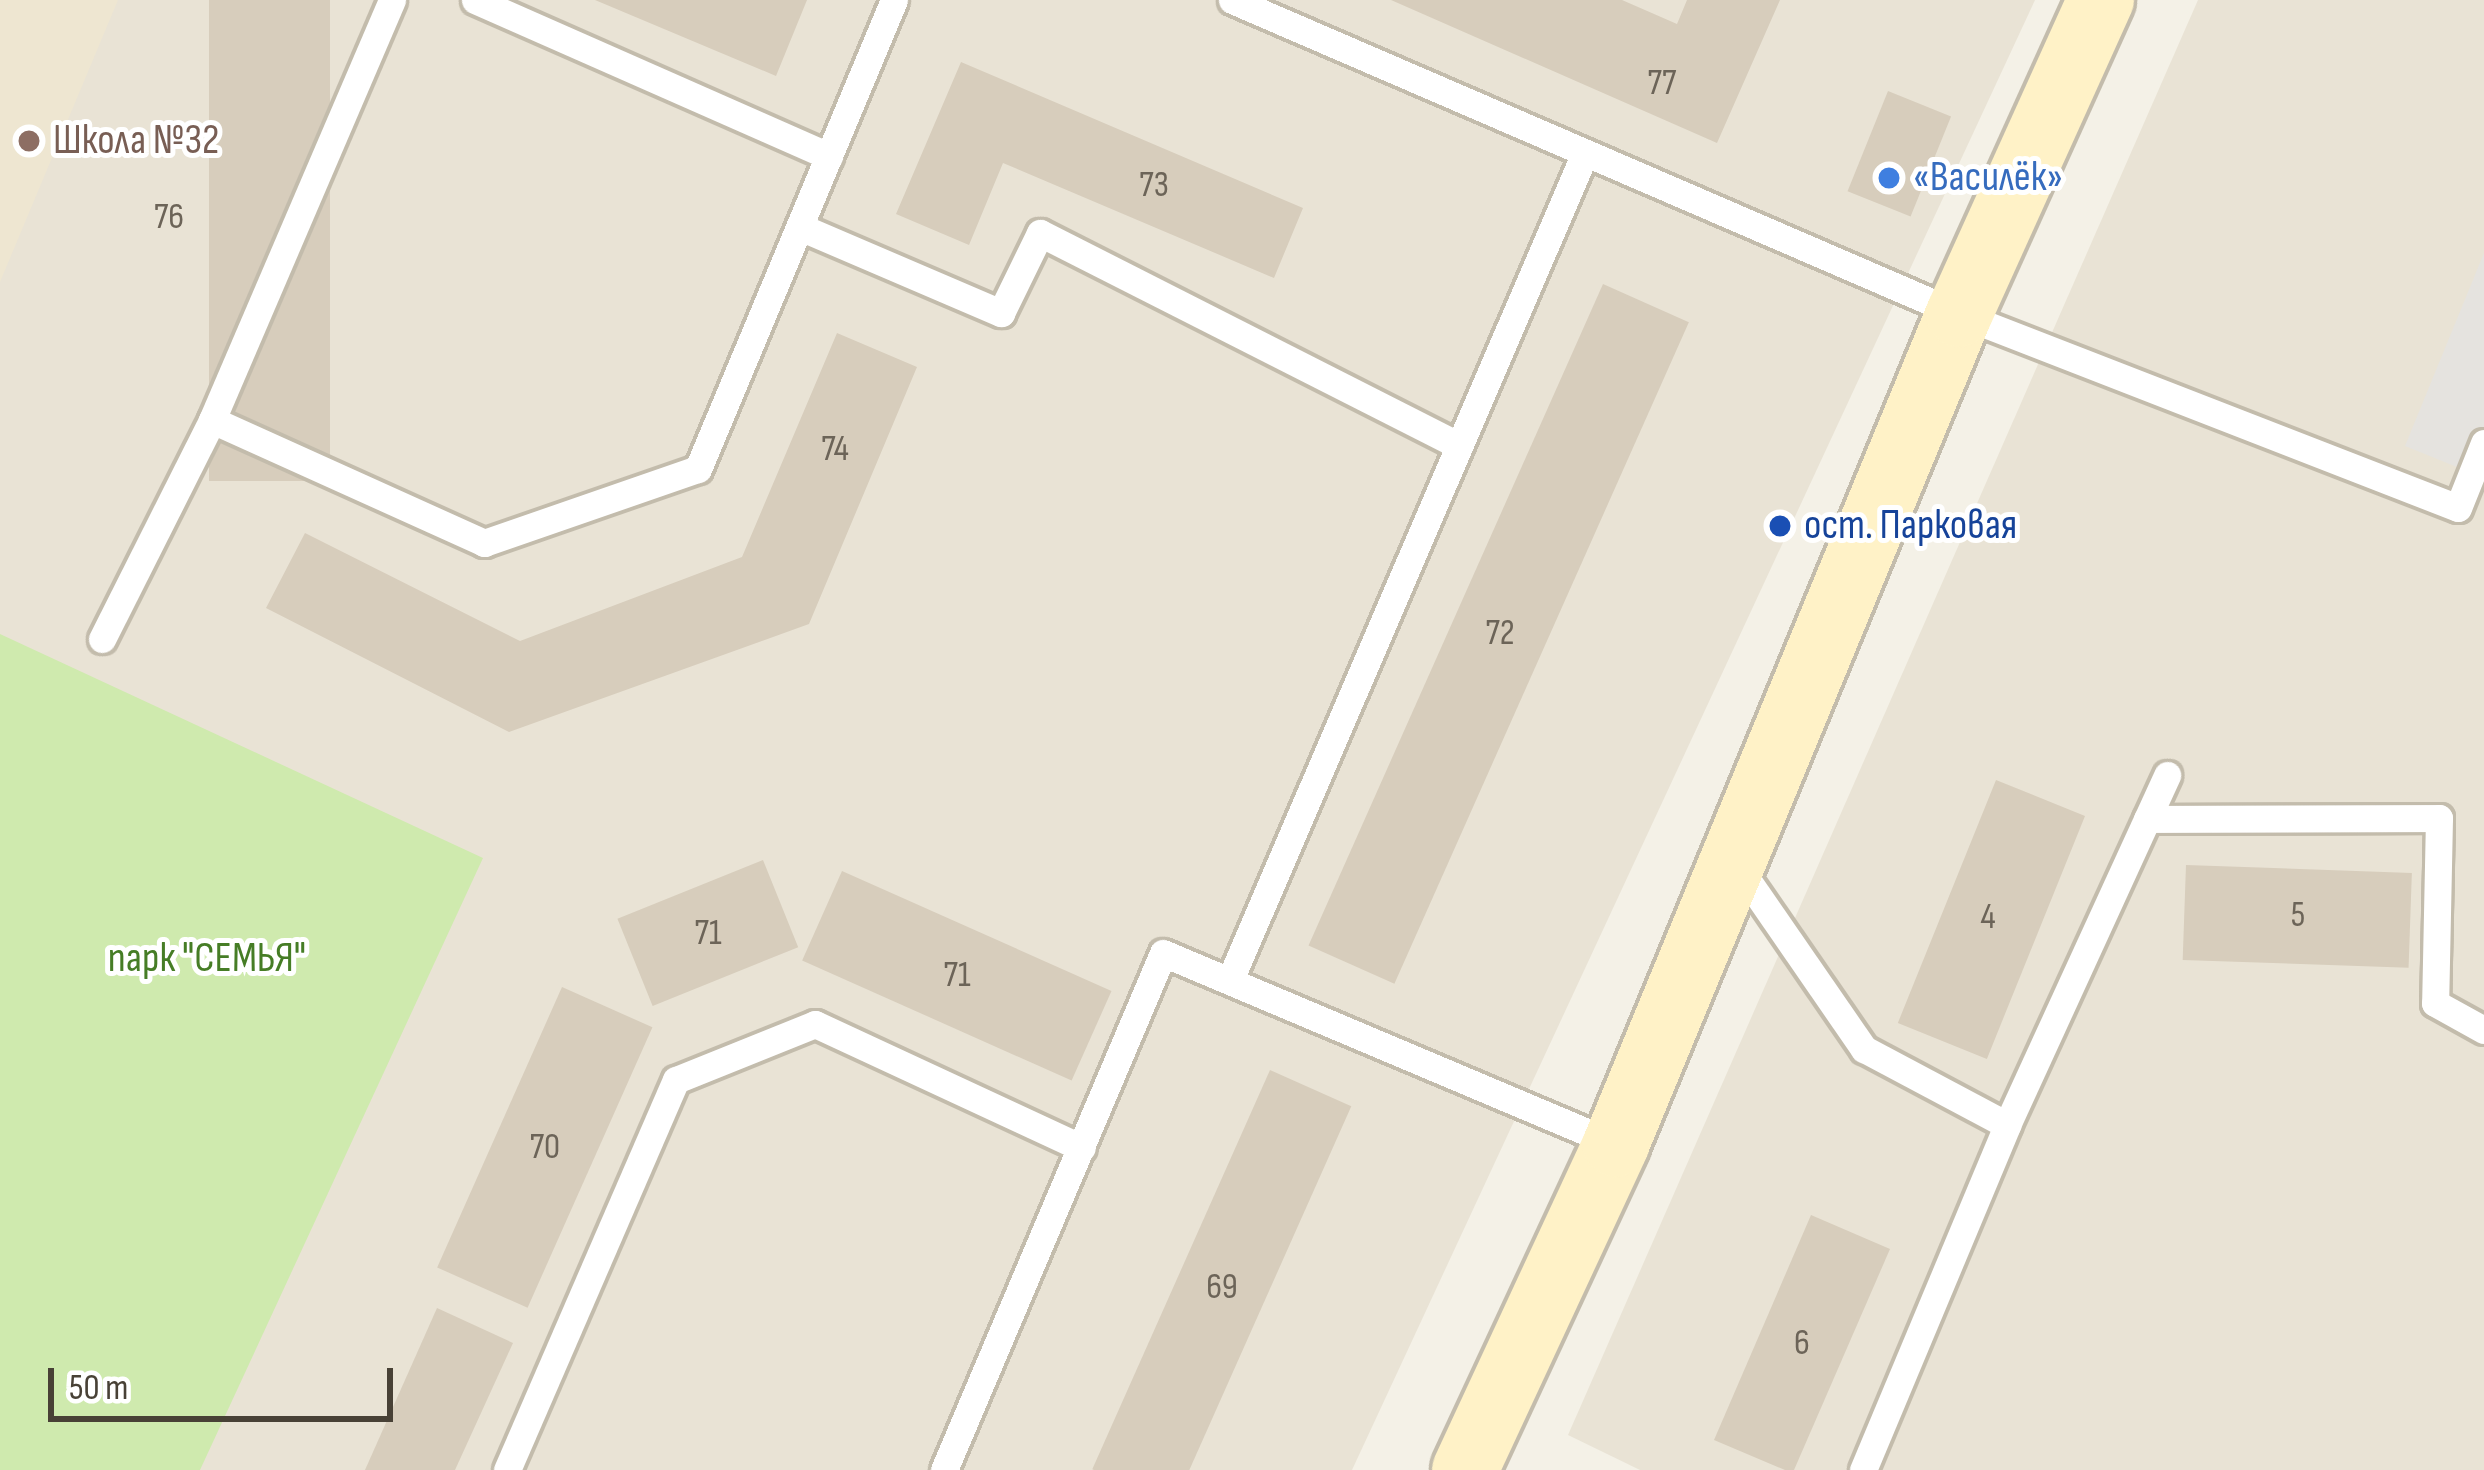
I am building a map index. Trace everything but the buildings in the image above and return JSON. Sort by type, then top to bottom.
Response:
[{"type":"main road","points":[[1465,1470],[1616,1144],[1959,314],[2101,0]]},
{"type":"lane","points":[[102,639],[212,420],[392,0]]},
{"type":"lane","points":[[475,0],[829,156]]},
{"type":"lane","points":[[212,420],[484,543],[698,470],[894,0]]},
{"type":"lane","points":[[1232,0],[1959,314],[2458,508],[2484,443]]},
{"type":"lane","points":[[1230,980],[1585,153]]},
{"type":"lane","points":[[800,227],[1000,314],[1040,233],[1459,446]]},
{"type":"lane","points":[[1863,1470],[2007,1126],[2167,775]]},
{"type":"lane","points":[[2146,819],[2439,818],[2435,1003],[2484,1030]]},
{"type":"lane","points":[[1735,862],[1864,1049],[2007,1126]]},
{"type":"lane","points":[[944,1470],[1163,952],[1616,1144]]},
{"type":"lane","points":[[507,1470],[676,1080],[815,1024],[1082,1148]]},
{"type":"shaded area","points":[[0,0],[2035,0],[1352,1470],[0,1470]]},
{"type":"shaded area","name":"Школа №32","points":[[0,0],[118,0],[0,282]]},
{"type":"shaded area","points":[[2198,0],[2484,0],[2484,1470],[1640,1470],[1568,1435]]},
{"type":"shaded area","points":[[2484,253],[2484,478],[2405,446]]},
{"type":"green space","name":"парк \"СЕМЬЯ\"","points":[[0,634],[483,858],[200,1470],[0,1470]]},
{"type":"place","name":"Школа №32","points":[[29,141]]},
{"type":"place","name":"«Василёк»","points":[[1889,178]]},
{"type":"place","name":"ост. Парковая","points":[[1780,526]]}]
